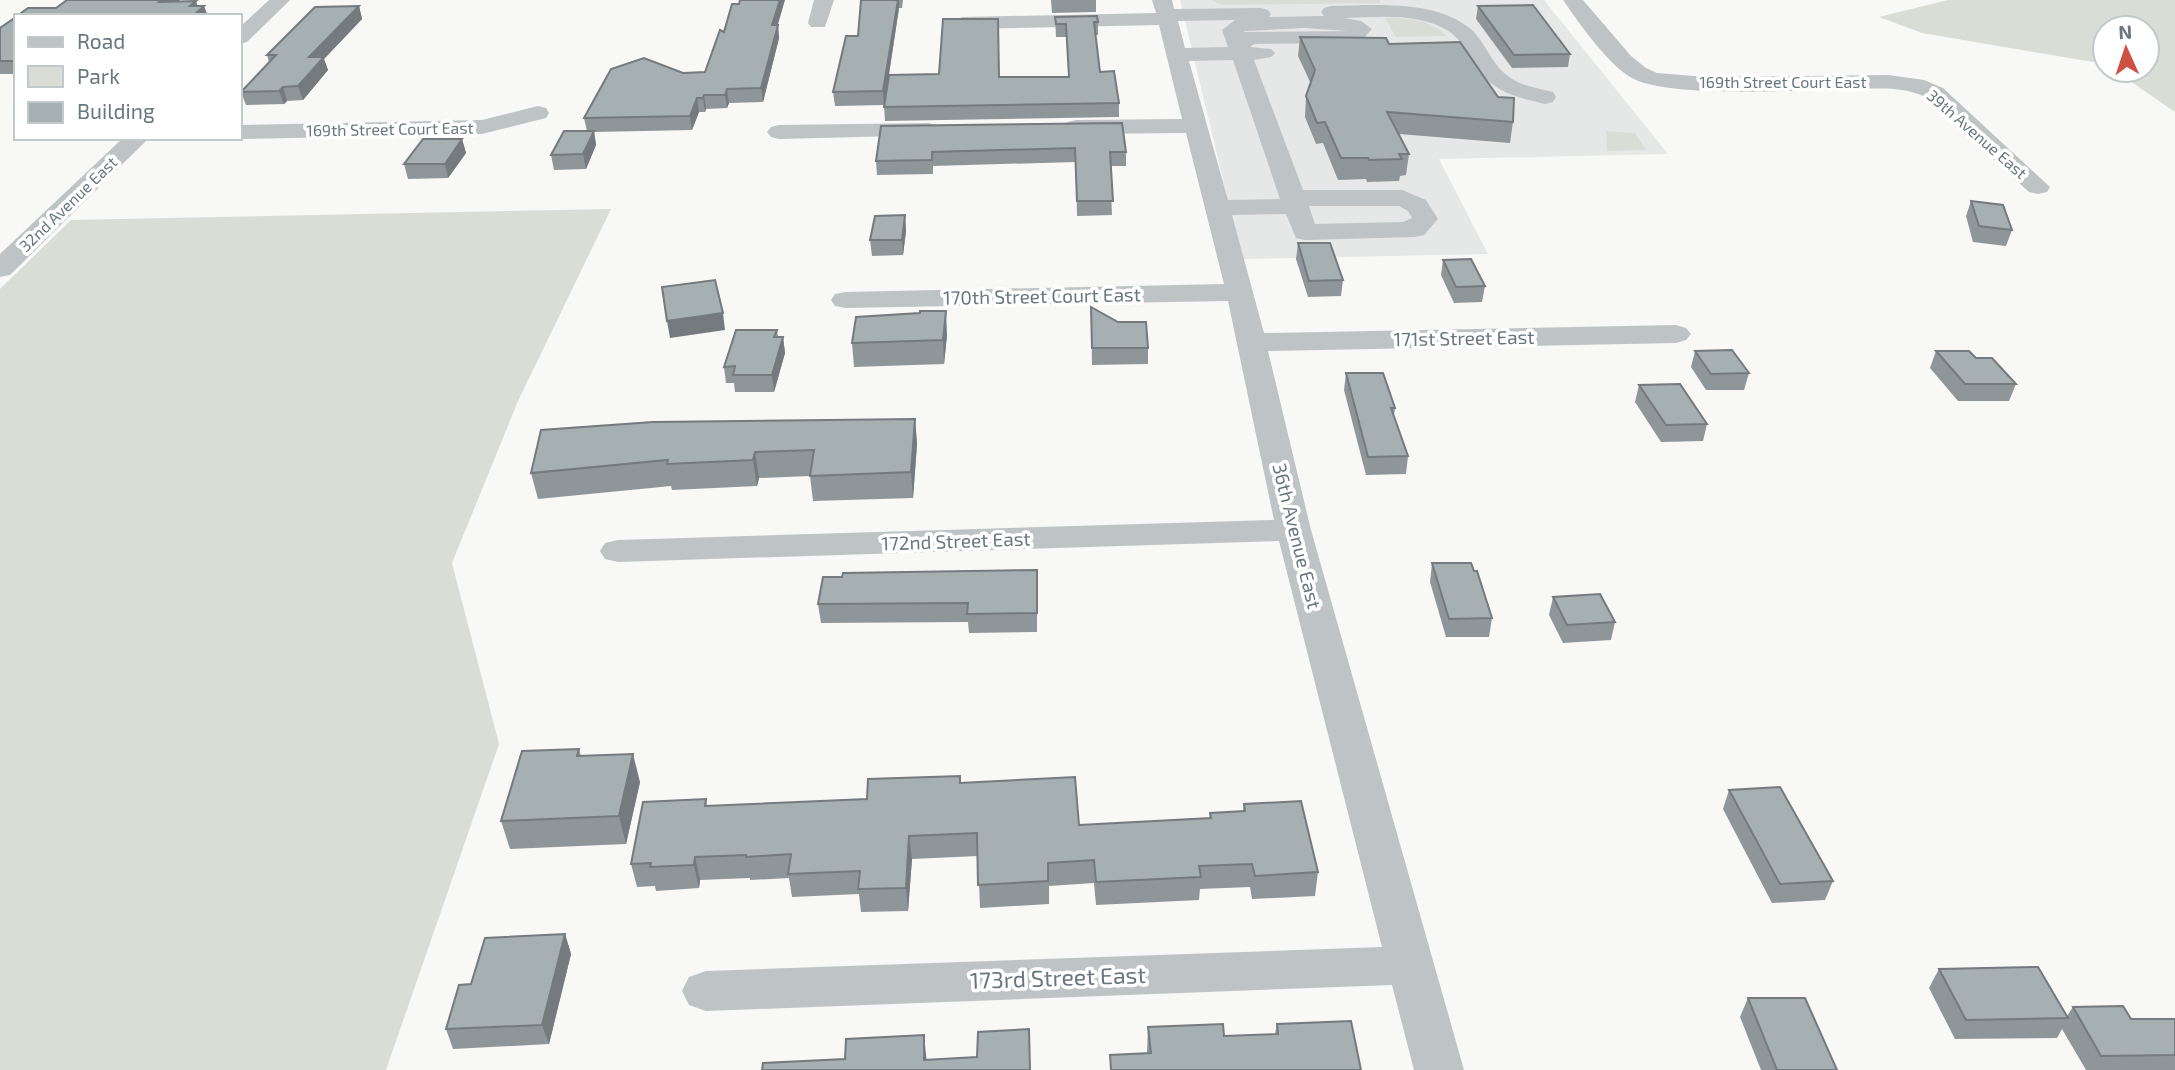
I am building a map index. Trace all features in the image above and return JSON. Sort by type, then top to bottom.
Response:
[{"type":"street","points":[[242,36],[280,0]]},
{"type":"street","points":[[818,23],[824,0]]},
{"type":"street","name":"169th Street Court East","points":[[1573,0],[1623,61],[1638,73],[1653,79],[1706,84],[1866,81],[1913,85]]},
{"type":"street","points":[[963,23],[1165,11],[1373,12],[1429,17],[1457,27],[1498,80],[1545,97]]},
{"type":"street","name":"36th Avenue East","points":[[1165,11],[1240,292],[1294,530],[1439,1070]]},
{"type":"street","points":[[1216,208],[1294,202],[1240,50],[1233,30],[1240,25],[1338,23],[1362,29],[1356,35],[1347,37],[1249,38],[1240,50]]},
{"type":"street","points":[[1176,55],[1240,50],[1294,53]]},
{"type":"street","name":"39th Avenue East","points":[[1913,85],[1935,93],[2038,187]]},
{"type":"street","name":"169th Street Court East","points":[[242,132],[482,127],[538,113]]},
{"type":"street","points":[[1056,128],[1195,126]]},
{"type":"street","points":[[779,132],[945,129]]},
{"type":"street","name":"32nd Avenue East","points":[[0,269],[135,140]]},
{"type":"street","name":"170th Street Court East","points":[[845,300],[1240,292]]},
{"type":"street","name":"171st Street East","points":[[1252,342],[1676,334]]},
{"type":"street","name":"172nd Street East","points":[[618,551],[1294,530]]},
{"type":"street","name":"173rd Street East","points":[[706,991],[1411,965]]},
{"type":"shaded area","points":[[1180,0],[1544,0],[1668,154],[1439,159],[1488,254],[1242,259]]},
{"type":"green space","points":[[1211,0],[1379,0],[1381,3],[1222,5]]},
{"type":"green space","points":[[1948,0],[2175,0],[2175,112],[2134,84],[2161,84],[2161,14],[2091,14],[2091,62],[1922,33],[1879,17]]},
{"type":"green space","points":[[1385,18],[1426,23],[1446,36],[1396,37]]},
{"type":"green space","points":[[1606,131],[1635,133],[1646,150],[1607,151]]},
{"type":"green space","points":[[611,209],[518,401],[452,563],[499,744],[386,1070],[0,1070],[0,289],[71,220]]},
{"type":"building","points":[[67,0],[196,1],[190,6],[204,6],[195,14],[20,14],[28,8],[56,8]]},
{"type":"building","points":[[740,0],[780,0],[772,25],[778,25],[761,88],[727,89],[725,95],[704,95],[703,98],[697,98],[690,116],[584,118],[611,69],[644,58],[683,73],[705,72],[720,30],[724,32],[732,4],[739,4]]},
{"type":"building","points":[[861,0],[898,0],[883,91],[833,92],[846,36],[858,36]]},
{"type":"building","points":[[1533,5],[1570,54],[1514,55],[1478,6]]},
{"type":"building","points":[[359,6],[309,57],[324,57],[298,86],[283,87],[279,91],[242,92],[276,55],[267,55],[315,7]]},
{"type":"building","points":[[1097,16],[1098,22],[1094,22],[1100,72],[1114,71],[1119,103],[884,107],[889,75],[939,74],[943,19],[998,19],[999,77],[1069,77],[1066,24],[1056,24],[1055,17]]},
{"type":"building","points":[[14,18],[14,61],[0,61],[0,28]]},
{"type":"building","points":[[1300,37],[1386,38],[1389,44],[1460,42],[1498,97],[1514,98],[1513,122],[1387,112],[1409,154],[1399,154],[1402,159],[1341,158],[1325,122],[1317,123],[1306,96],[1315,70]]},
{"type":"building","points":[[1122,123],[1126,152],[1110,152],[1113,201],[1077,201],[1075,148],[932,152],[932,160],[876,161],[881,126]]},
{"type":"building","points":[[564,131],[594,131],[583,154],[551,155]]},
{"type":"building","points":[[423,139],[462,139],[445,164],[404,164]]},
{"type":"building","points":[[1971,201],[2003,205],[2012,230],[1979,226]]},
{"type":"building","points":[[905,215],[902,240],[870,240],[875,216]]},
{"type":"building","points":[[1298,243],[1330,243],[1343,280],[1309,281]]},
{"type":"building","points":[[1471,259],[1485,286],[1456,287],[1443,260]]},
{"type":"building","points":[[715,280],[723,313],[667,321],[662,287]]},
{"type":"building","points":[[1091,307],[1118,322],[1146,322],[1148,348],[1092,348]]},
{"type":"building","points":[[946,311],[943,340],[852,343],[856,317]]},
{"type":"building","points":[[736,330],[777,330],[774,337],[783,337],[772,375],[733,375],[735,366],[724,367]]},
{"type":"building","points":[[1732,350],[1749,373],[1711,374],[1695,351]]},
{"type":"building","points":[[1936,351],[1969,351],[1976,358],[1992,358],[2016,384],[1965,384]]},
{"type":"building","points":[[1346,373],[1383,373],[1395,408],[1391,408],[1408,456],[1368,457]]},
{"type":"building","points":[[1680,384],[1707,424],[1666,425],[1639,385]]},
{"type":"building","points":[[915,419],[911,472],[810,476],[814,450],[755,452],[753,460],[667,464],[668,460],[531,473],[541,430],[653,422]]},
{"type":"building","points":[[1432,563],[1471,563],[1474,571],[1477,571],[1492,618],[1449,619]]},
{"type":"building","points":[[1037,570],[1037,613],[967,614],[968,603],[818,604],[823,577],[842,577],[843,573]]},
{"type":"building","points":[[1600,594],[1615,622],[1567,625],[1553,597]]},
{"type":"building","points":[[579,749],[577,756],[633,754],[619,816],[501,821],[522,751]]},
{"type":"building","points":[[960,776],[960,783],[1075,777],[1079,825],[1211,818],[1210,813],[1245,811],[1244,804],[1301,801],[1318,872],[1255,876],[1252,864],[1199,866],[1201,877],[1096,882],[1094,860],[1048,863],[1048,881],[978,885],[977,833],[909,836],[906,888],[858,889],[860,871],[788,874],[791,854],[695,857],[694,865],[650,867],[651,863],[631,864],[643,802],[706,799],[705,806],[867,799],[868,779]]},
{"type":"building","points":[[1780,787],[1833,881],[1780,884],[1729,790]]},
{"type":"building","points":[[565,934],[542,1025],[446,1029],[459,985],[471,984],[485,938]]},
{"type":"building","points":[[2038,967],[2068,1018],[1966,1020],[1939,969]]},
{"type":"building","points":[[1748,998],[1805,998],[1837,1070],[1777,1070]]},
{"type":"building","points":[[2123,1006],[2131,1019],[2175,1019],[2175,1055],[2101,1056],[2073,1007]]},
{"type":"building","points":[[1351,1021],[1361,1070],[1111,1070],[1110,1055],[1151,1053],[1148,1027],[1223,1024],[1224,1036],[1278,1034],[1277,1024]]},
{"type":"building","points":[[1029,1029],[1030,1070],[762,1070],[763,1063],[845,1059],[846,1039],[924,1035],[924,1060],[977,1057],[978,1032]]}]
